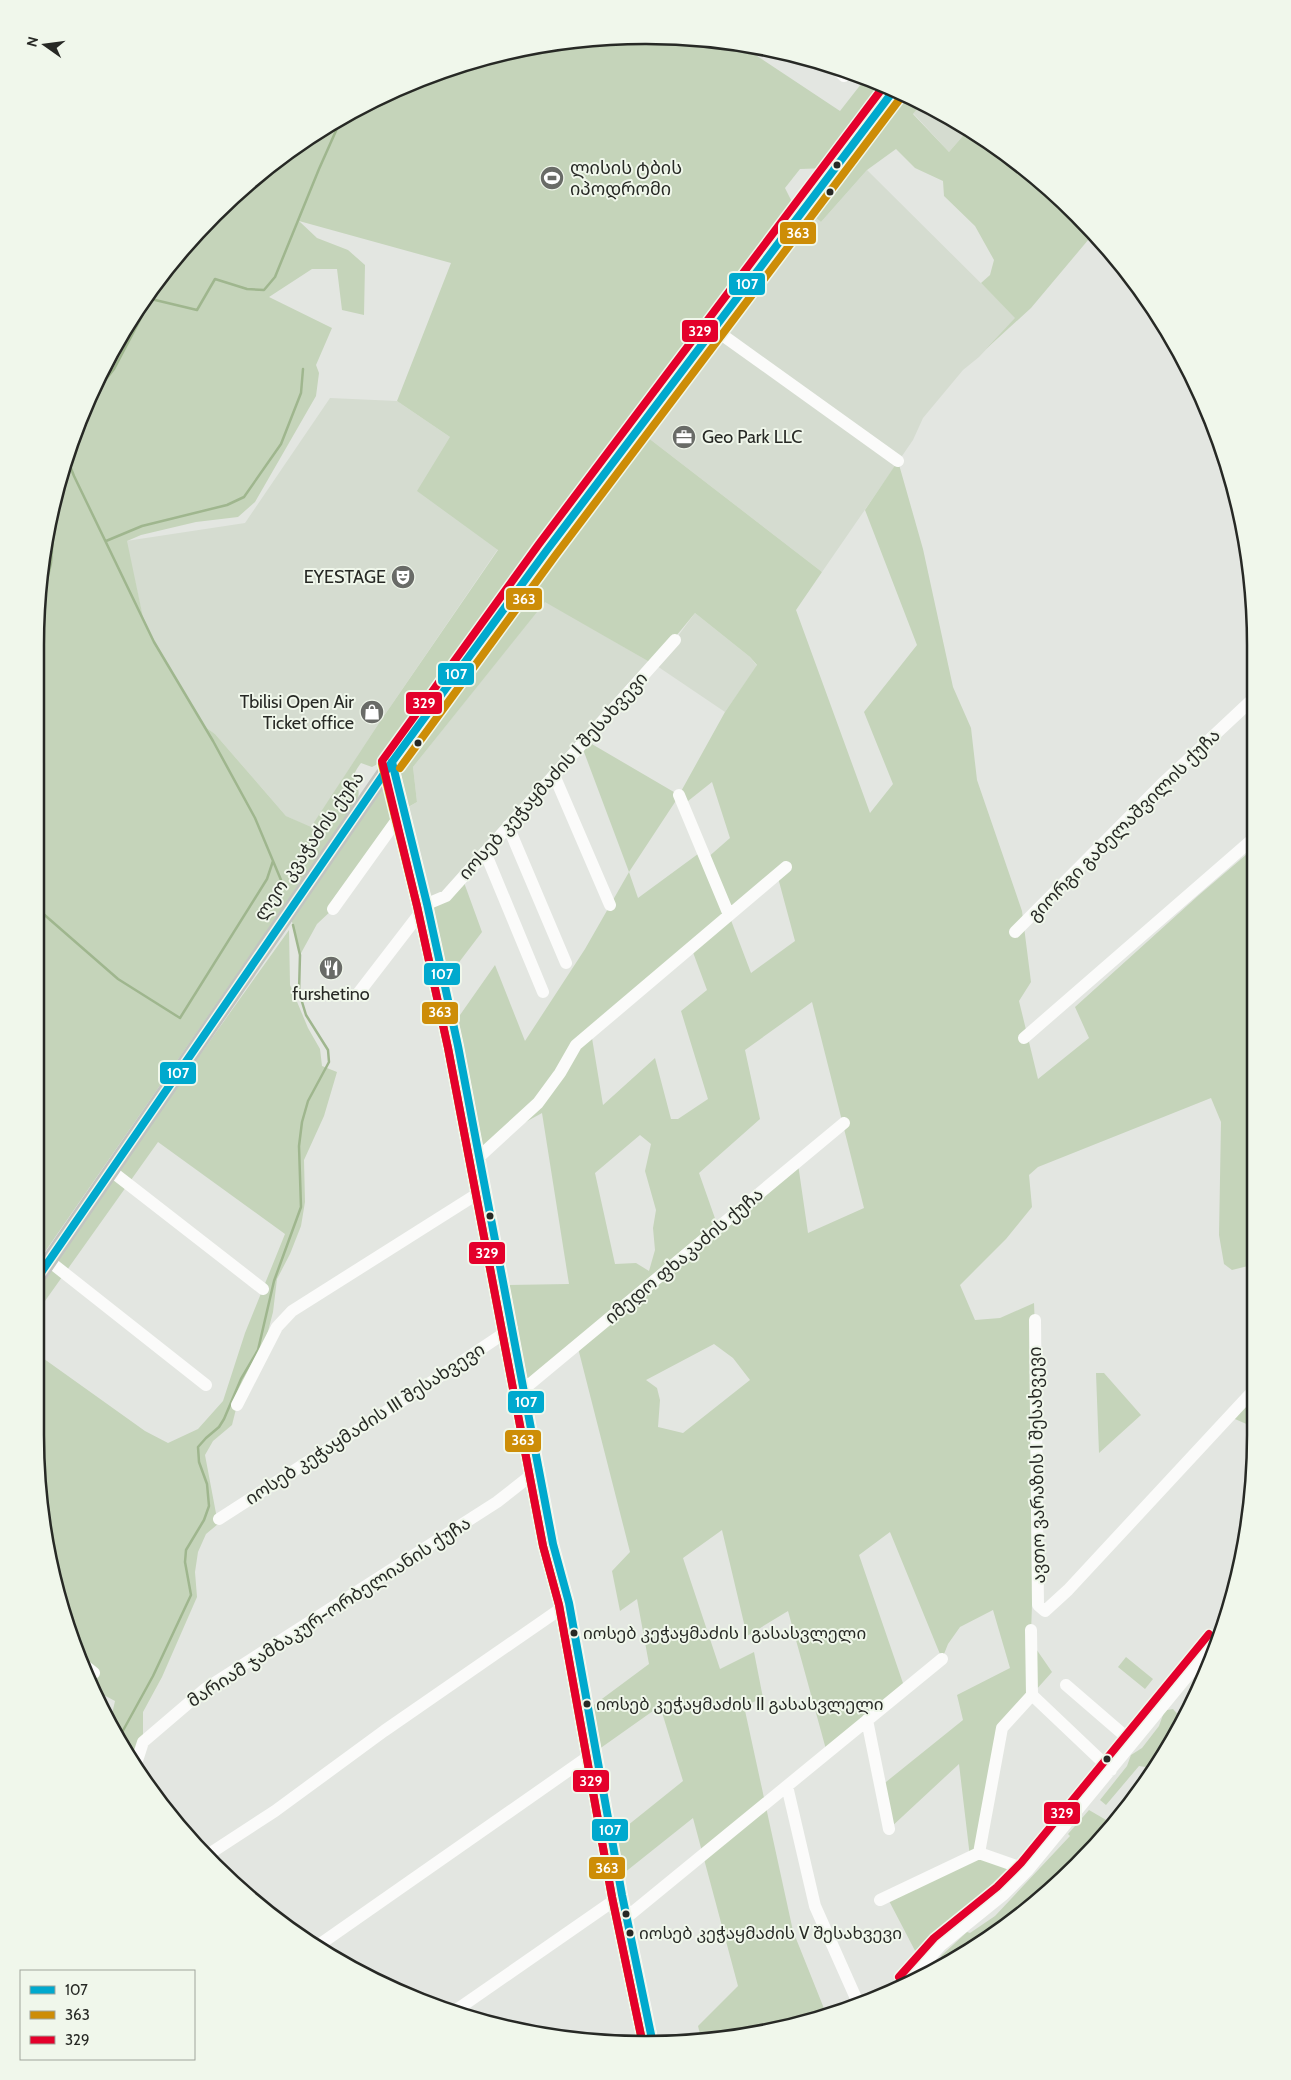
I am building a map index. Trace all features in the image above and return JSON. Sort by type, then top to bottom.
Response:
[{"type":"main road","name":"ლეო კვაჭაძის ქუჩა","points":[[45,1268],[110,1170],[392,762],[889,96]]},
{"type":"street","points":[[714,329],[898,461]]},
{"type":"street","name":"იოსებ კეჭაყმაძის I შესახვევი","points":[[426,904],[446,896],[675,640]]},
{"type":"street","name":"გიორგი გაბელაშვილის ქუჩა","points":[[1015,932],[1162,784],[1247,705]]},
{"type":"street","points":[[392,762],[458,1046],[553,1544],[569,1603],[622,1895],[651,2036]]},
{"type":"street","points":[[554,775],[610,905]]},
{"type":"street","points":[[679,795],[729,915]]},
{"type":"street","points":[[333,909],[404,810]]},
{"type":"street","points":[[508,826],[566,963]]},
{"type":"street","points":[[1024,1038],[1247,844]]},
{"type":"street","points":[[485,852],[543,992]]},
{"type":"street","points":[[479,1157],[538,1103],[560,1073],[576,1045],[786,867]]},
{"type":"street","points":[[357,995],[426,904]]},
{"type":"street","name":"იმედო ფხაკაძის ქუჩა","points":[[524,1389],[844,1123]]},
{"type":"street","points":[[110,1170],[263,1289]]},
{"type":"street","points":[[238,1406],[277,1327],[292,1311],[485,1189]]},
{"type":"street","points":[[45,1268],[206,1385]]},
{"type":"street","name":"ავთო ვარაზის I შესახვევი","points":[[1035,1320],[1038,1605],[1045,1610],[1068,1590],[1247,1397]]},
{"type":"street","name":"იოსებ კეჭაყმაძის III შესახვევი","points":[[219,1519],[512,1328]]},
{"type":"street","name":"მარიამ ჯამბაკურ-ორბელიანის ქუჩა","points":[[138,1758],[143,1742],[206,1689],[490,1507],[539,1470]]},
{"type":"street","points":[[212,1852],[275,1811],[384,1731],[569,1603]]},
{"type":"street","points":[[979,1853],[1002,1728],[1032,1695],[1031,1630]]},
{"type":"street","points":[[918,1971],[941,1945],[1004,1894],[1028,1870],[1205,1654]]},
{"type":"street","points":[[627,1917],[942,1659]]},
{"type":"street","points":[[1066,1685],[1132,1742]]},
{"type":"street","points":[[1032,1695],[1111,1770]]},
{"type":"street","points":[[867,1720],[889,1829]]},
{"type":"street","points":[[323,1942],[595,1752]]},
{"type":"street","points":[[787,1786],[815,1906],[856,1998]]},
{"type":"street","points":[[880,1900],[979,1853],[1028,1870]]},
{"type":"street","points":[[461,2007],[622,1895]]},
{"type":"shaded area","points":[[917,108],[964,135],[949,152],[913,113]]},
{"type":"shaded area","points":[[867,170],[1016,318],[979,357],[963,370],[923,418],[913,440],[822,572],[638,430],[804,208],[821,222]]},
{"type":"shaded area","points":[[330,398],[397,401],[450,437],[493,545],[498,549],[377,726],[311,828],[286,816],[215,734],[204,726],[144,622],[126,541],[245,523]]},
{"type":"shaded area","points":[[545,601],[653,664],[675,640],[695,613],[750,657],[757,666],[725,712],[654,664],[446,896],[427,904],[404,810],[417,802],[413,767]]},
{"type":"green space","points":[[606,45],[685,45],[753,54],[840,111],[861,84],[885,94],[829,168],[800,169],[785,188],[796,210],[387,759],[372,767],[361,763],[354,774],[359,792],[358,799],[44,1253],[44,646],[45,606],[49,567],[55,528],[64,490],[90,415],[124,345],[168,279],[220,220],[279,168],[311,145],[379,106],[452,76],[490,64],[528,55]],"holes":[[[299,221],[451,263],[397,401],[450,437],[417,491],[498,550],[377,726],[311,827],[286,816],[215,734],[204,726],[144,622],[127,541],[141,535],[196,522],[238,517],[255,502],[316,396],[319,373],[316,365],[332,328],[269,297],[312,269],[337,269],[342,310],[364,315],[365,265],[348,250],[317,238]]]},
{"type":"green space","points":[[889,96],[917,109],[913,114],[949,152],[964,135],[980,145],[1042,193],[1089,239],[1031,308],[986,349],[1015,318],[981,283],[990,275],[994,260],[975,226],[944,196],[943,181],[915,168],[896,149],[867,170],[821,222],[804,208]]},
{"type":"green space","points":[[638,430],[822,572],[796,610],[870,813],[893,784],[864,712],[917,645],[865,510],[898,461],[923,549],[953,687],[971,728],[977,780],[1022,911],[1031,982],[1019,1001],[1038,1079],[1089,1038],[1075,1007],[1247,854],[1247,1266],[1232,1270],[1224,1264],[1219,1235],[1221,1122],[1211,1098],[1038,1167],[1029,1175],[1032,1207],[1006,1239],[960,1285],[975,1320],[1000,1318],[1034,1303],[1036,1427],[1031,1633],[1032,1643],[1052,1672],[1002,1728],[979,1853],[1028,1870],[923,1966],[887,1897],[970,1857],[959,1764],[889,1829],[881,1786],[963,1720],[957,1695],[1010,1668],[993,1610],[960,1627],[948,1644],[942,1659],[890,1532],[859,1555],[905,1689],[827,1753],[788,1611],[747,1636],[722,1530],[683,1558],[720,1669],[754,1652],[763,1698],[744,1706],[793,1931],[824,2009],[763,2025],[700,2033],[698,2026],[738,1986],[693,1818],[619,1877],[612,1838],[683,1781],[660,1706],[595,1752],[587,1710],[649,1664],[637,1599],[620,1611],[612,1571],[630,1552],[578,1348],[524,1389],[503,1285],[569,1284],[542,1113],[477,1149],[453,1025],[495,965],[525,1041],[585,949],[629,872],[581,744],[585,740],[679,795],[725,712],[757,665],[750,657],[695,613],[653,664],[545,602],[413,767],[417,802],[403,810],[333,909],[317,924],[300,955],[289,909]],"holes":[[[712,782],[730,838],[706,859],[702,851],[638,898],[629,872],[679,796],[683,805]],[[777,874],[795,941],[751,973],[729,915]],[[691,947],[707,990],[681,1011],[708,1099],[678,1119],[671,1119],[655,1058],[603,1105],[591,1032]],[[812,1002],[864,1208],[808,1233],[797,1157],[717,1224],[699,1173],[760,1119],[745,1050]],[[640,1135],[651,1144],[645,1171],[656,1210],[653,1228],[655,1250],[649,1271],[636,1263],[615,1264],[595,1173]],[[714,1344],[733,1358],[750,1380],[683,1433],[658,1427],[660,1400],[657,1388],[646,1380]]]},
{"type":"green space","points":[[462,877],[482,932],[444,982],[427,904]]},
{"type":"green space","points":[[289,930],[290,985],[308,1028],[320,1049],[322,1066],[337,1072],[324,1116],[304,1160],[305,1202],[301,1226],[290,1254],[277,1279],[273,1312],[263,1351],[237,1405],[232,1425],[213,1441],[205,1455],[218,1524],[206,1534],[198,1552],[195,1572],[197,1597],[162,1677],[143,1712],[143,1742],[138,1758],[112,1713],[115,1701],[103,1695],[90,1665],[64,1590],[55,1552],[45,1474],[44,1359],[145,1431],[168,1443],[198,1429],[223,1401],[245,1333],[285,1234],[158,1142],[44,1302],[44,1273]]},
{"type":"green space","points":[[1096,1373],[1104,1373],[1141,1415],[1099,1453]]},
{"type":"green space","points":[[1247,1397],[1247,1424],[1228,1416]]},
{"type":"green space","points":[[1126,1657],[1153,1679],[1145,1689],[1118,1667]]},
{"type":"green space","points":[[1173,1709],[1178,1714],[1147,1767],[1139,1766],[1106,1805],[1100,1800],[1127,1766],[1131,1755],[1142,1748],[1159,1726],[1164,1712]]},
{"type":"green space","points":[[1089,1810],[1107,1820],[1071,1860],[1042,1887],[980,1935],[942,1958],[941,1956],[967,1932],[970,1933],[995,1916],[1070,1836],[1068,1834]]},
{"type":"waterway","points":[[153,300],[197,310],[215,279],[247,289],[264,290],[275,277],[337,129]]},
{"type":"waterway","points":[[106,379],[114,369],[143,315]]},
{"type":"waterway","points":[[106,541],[142,526],[227,505],[244,497],[281,444],[301,393],[303,369]]},
{"type":"waterway","points":[[71,468],[154,642],[213,741],[255,818],[281,880]]},
{"type":"waterway","points":[[48,576],[52,545]]},
{"type":"waterway","points":[[44,914],[118,979],[180,1018],[267,879],[273,861]]},
{"type":"waterway","points":[[122,1732],[153,1676],[191,1595],[185,1562],[186,1550],[204,1520],[209,1506],[207,1484],[199,1462],[198,1447],[219,1427],[224,1419],[241,1379],[258,1350],[274,1281],[301,1207],[299,1146],[302,1122],[308,1101],[329,1062],[328,1050],[306,1015],[299,992],[300,955],[293,925]]},
{"type":"transit line","name":"329","points":[[641,2036],[612,1897],[559,1605],[543,1546],[448,1048],[417,906],[382,761],[539,544],[880,92]]},
{"type":"transit line","name":"107","points":[[44,1268],[392,762],[547,550],[889,96]]},
{"type":"transit line","name":"363","points":[[400,768],[555,556],[899,100]]},
{"type":"transit line","name":"107","points":[[392,762],[427,904],[458,1046],[553,1544],[569,1603],[622,1895],[651,2036]]},
{"type":"transit line","name":"363","points":[[382,764],[417,906],[448,1048],[543,1546],[559,1605],[612,1897],[641,2036]]},
{"type":"transit line","name":"329","points":[[899,1977],[934,1938],[997,1887],[1021,1863],[1209,1634]]},
{"type":"place","name":"ლისის ტბის იპოდრომი","points":[[552,178]]},
{"type":"place","name":"Geo Park LLC","points":[[684,437]]},
{"type":"place","name":"EYESTAGE","points":[[403,577]]},
{"type":"place","name":"Tbilisi Open Air Ticket office","points":[[372,712]]},
{"type":"place","name":"furshetino","points":[[331,968]]},
{"type":"place","name":"იოსებ კეჭაყმაძის I გასასვლელი","points":[[574,1633]]},
{"type":"place","name":"იოსებ კეჭაყმაძის II გასასვლელი","points":[[587,1704]]},
{"type":"place","name":"იოსებ კეჭაყმაძის V შესახვევი","points":[[630,1933]]}]
